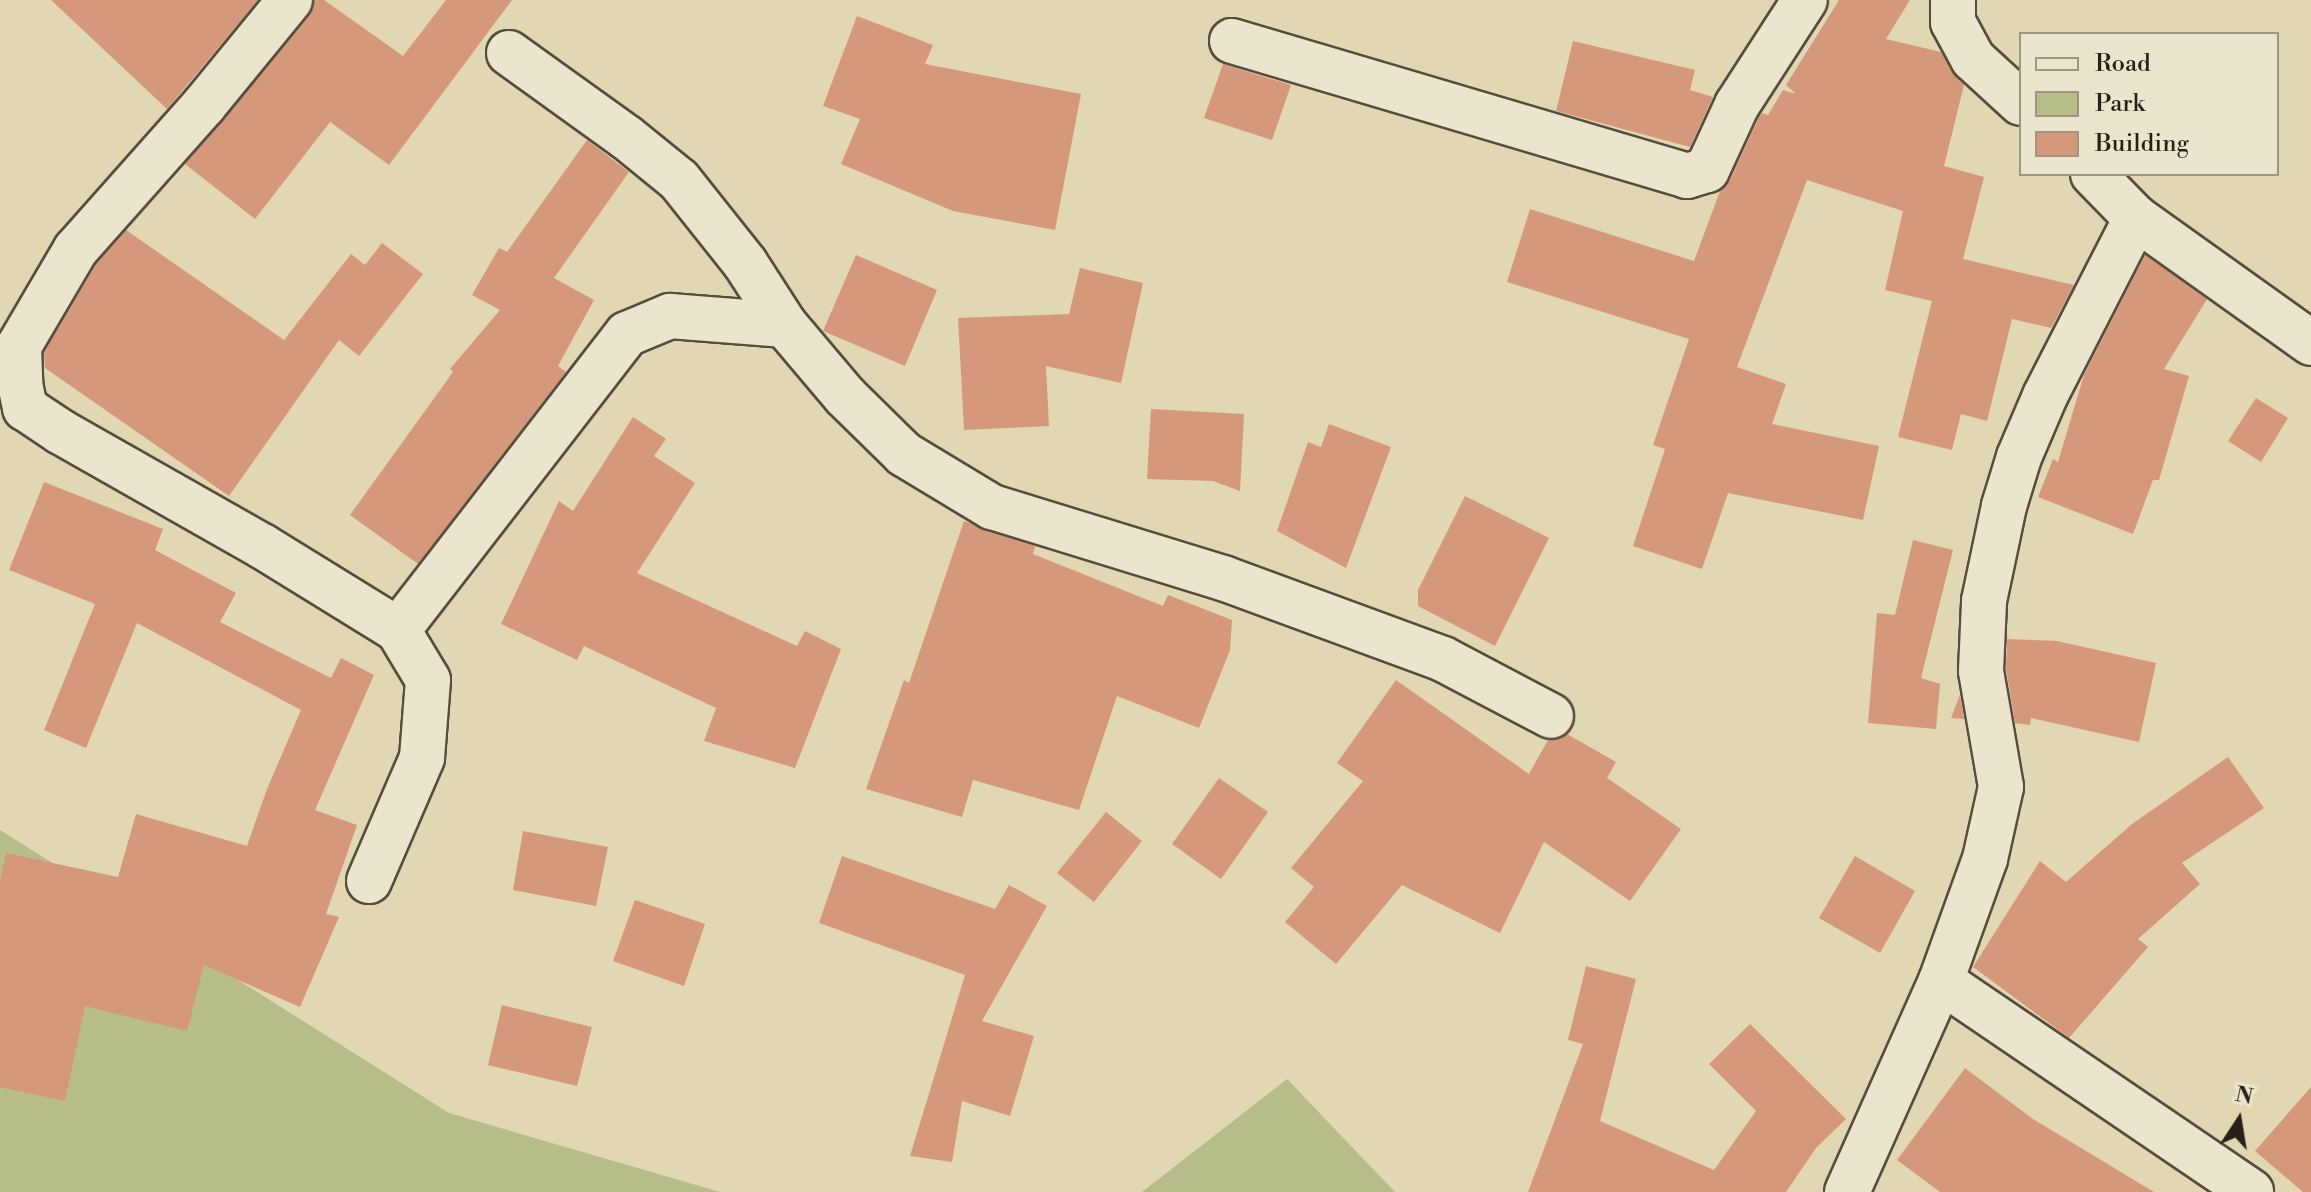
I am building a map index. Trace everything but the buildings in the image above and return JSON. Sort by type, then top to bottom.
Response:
[{"type":"street","points":[[290,0],[204,105],[76,249],[19,346],[20,384],[25,408],[61,432],[262,546],[398,630],[428,680],[422,758],[369,881]]},
{"type":"street","points":[[1232,41],[1687,176],[1707,170],[1737,105],[1805,0]]},
{"type":"street","points":[[1953,0],[1953,22],[1973,59],[2019,101]]},
{"type":"street","points":[[509,53],[626,137],[679,180],[745,263],[785,325],[845,396],[904,454],[992,507],[1223,578],[1443,659],[1551,716]]},
{"type":"street","points":[[2095,176],[2136,218],[2311,343]]},
{"type":"street","points":[[1847,1192],[1941,981],[1985,859],[2001,787],[1981,671],[1984,601],[2004,506],[2019,457],[2045,396],[2136,218]]},
{"type":"street","points":[[398,630],[627,334],[670,316],[785,325]]},
{"type":"street","points":[[1941,981],[2251,1192]]},
{"type":"green space","points":[[0,830],[449,1113],[720,1192],[0,1192]]},
{"type":"green space","points":[[1287,1079],[1395,1192],[1142,1192]]}]
